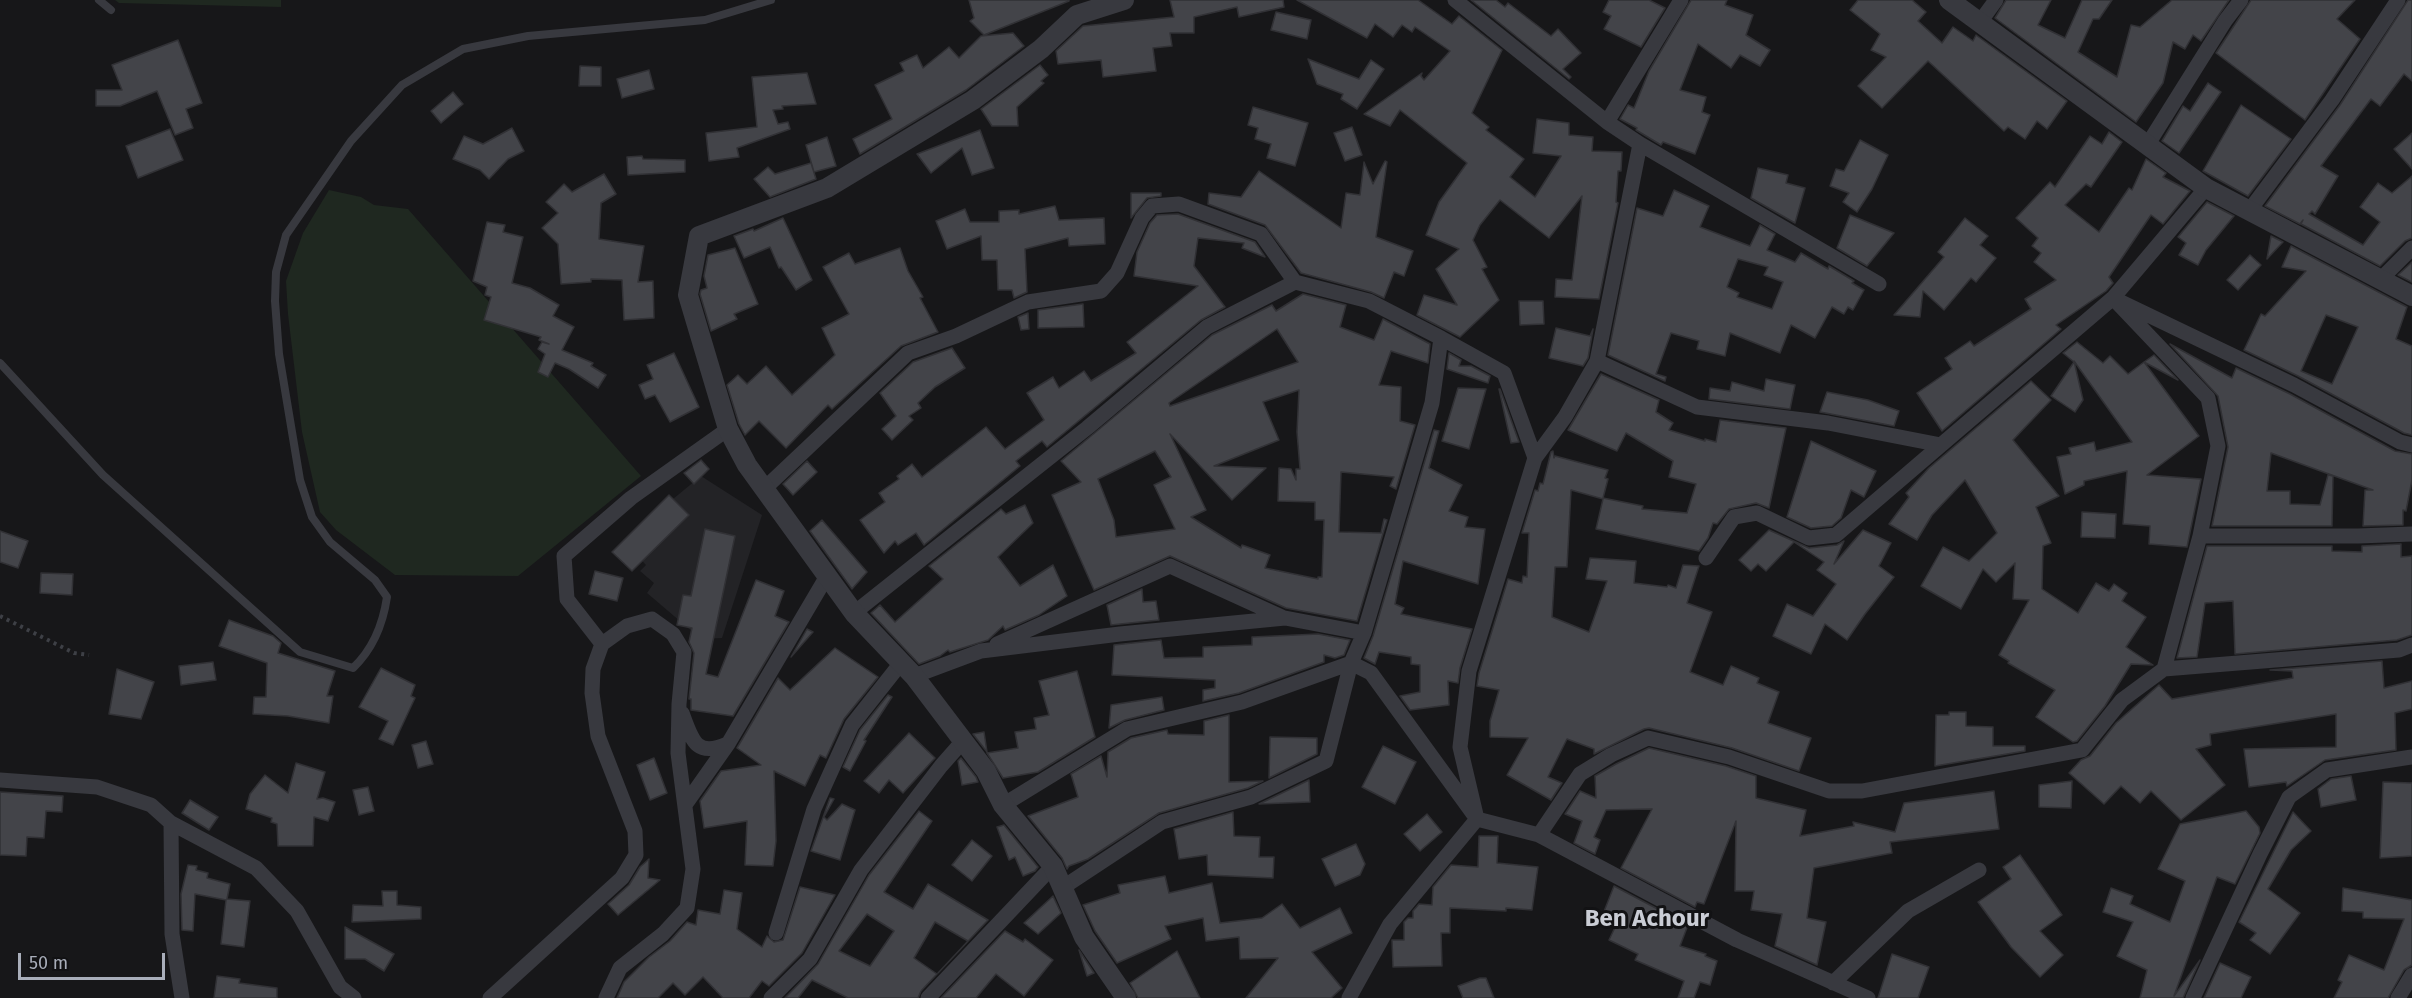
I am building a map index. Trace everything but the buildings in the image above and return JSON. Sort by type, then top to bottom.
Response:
[{"type":"street","points":[[1124,0],[1077,15],[1041,49],[973,100],[827,188],[699,236],[688,295],[728,429],[747,465],[854,613],[907,670],[986,771],[1003,805],[1053,866],[1084,937],[1126,998]]},
{"type":"street","points":[[1455,0],[1607,122],[1640,144],[1879,284]]},
{"type":"street","points":[[1607,122],[1681,0]]},
{"type":"street","points":[[1949,0],[2206,188],[2412,296]]},
{"type":"street","points":[[1980,22],[1996,0]]},
{"type":"street","points":[[2148,144],[2225,21],[2241,0]]},
{"type":"street","points":[[2249,211],[2332,100],[2398,0]]},
{"type":"street","points":[[1477,819],[1460,747],[1469,671],[1535,458],[1565,417],[1597,361],[1640,144]]},
{"type":"street","points":[[1706,558],[1734,517],[1757,513],[1809,538],[1836,535],[2113,298],[2206,188]]},
{"type":"street","points":[[764,489],[908,353],[956,336],[1028,302],[1101,291],[1117,273],[1142,218],[1152,206],[1179,204],[1261,234],[1294,282],[1369,301],[1504,373],[1535,458]]},
{"type":"street","points":[[2380,280],[2412,248]]},
{"type":"street","points":[[854,613],[1087,428],[1207,327],[1294,282]]},
{"type":"street","points":[[2113,298],[2294,385],[2400,442],[2412,445]]},
{"type":"street","points":[[2113,298],[2208,398],[2218,446],[2200,537],[2164,669]]},
{"type":"street","points":[[1062,888],[1162,822],[1251,797],[1326,761],[1351,663],[1364,633],[1432,403],[1441,338]]},
{"type":"street","points":[[1597,361],[1697,407],[1828,423],[1941,445]]},
{"type":"street","points":[[602,644],[567,600],[564,556],[631,498],[728,429]]},
{"type":"street","points":[[2200,537],[2412,534]]},
{"type":"street","points":[[981,651],[1170,566],[1285,618],[1364,633]]},
{"type":"street","points":[[685,805],[728,744],[827,576]]},
{"type":"street","points":[[776,933],[814,809],[852,725],[907,670],[981,651],[1120,634],[1285,618]]},
{"type":"street","points":[[490,998],[622,878],[636,855],[635,831],[598,736],[592,693],[593,669],[602,644],[627,626],[652,619],[673,634],[684,652],[679,704],[678,753],[693,869],[687,908],[663,934],[620,968],[606,998]]},
{"type":"street","points":[[1539,835],[1580,774],[1611,754],[1648,738],[1729,757],[1829,791],[1862,791],[2082,750],[2122,700],[2164,669],[2399,650],[2412,645]]},
{"type":"street","points":[[1003,805],[1127,729],[1242,702],[1351,663],[1371,673],[1477,819],[1539,835],[1737,940],[1868,998]]},
{"type":"street","points":[[679,704],[693,740],[703,750],[712,751],[728,744]]},
{"type":"street","points":[[771,998],[810,958],[861,870],[963,741]]},
{"type":"street","points":[[2193,998],[2259,854],[2289,797],[2327,770],[2412,757]]},
{"type":"street","points":[[0,780],[97,786],[151,805],[171,823],[256,868],[297,911],[340,987],[354,998]]},
{"type":"street","points":[[1349,998],[1390,924],[1477,819]]},
{"type":"street","points":[[171,823],[172,934],[182,998]]},
{"type":"street","points":[[928,998],[1053,866]]},
{"type":"street","points":[[1833,983],[1908,911],[1979,870]]},
{"type":"street","points":[[2398,998],[2412,975]]},
{"type":"lane","points":[[99,0],[111,10]]},
{"type":"lane","points":[[0,363],[103,475],[300,652],[353,668],[367,655],[384,616],[387,597],[375,580],[330,542],[312,517],[300,480],[279,354],[275,300],[276,272],[286,235],[351,141],[402,85],[463,48],[528,36],[705,20],[771,0]]},
{"type":"path","points":[[0,616],[74,653],[89,655]]},
{"type":"shaded area","points":[[115,0],[281,0],[281,7],[119,3]]},
{"type":"shaded area","points":[[329,190],[361,197],[374,205],[408,209],[641,476],[518,576],[395,575],[336,530],[320,512],[302,432],[286,281],[303,233]]},
{"type":"shaded area","points":[[701,476],[762,515],[722,638],[701,639],[647,593],[654,583],[640,571],[646,565],[623,540]]},
{"type":"district","name":"Ben Achour","points":[[1647,919]]}]
